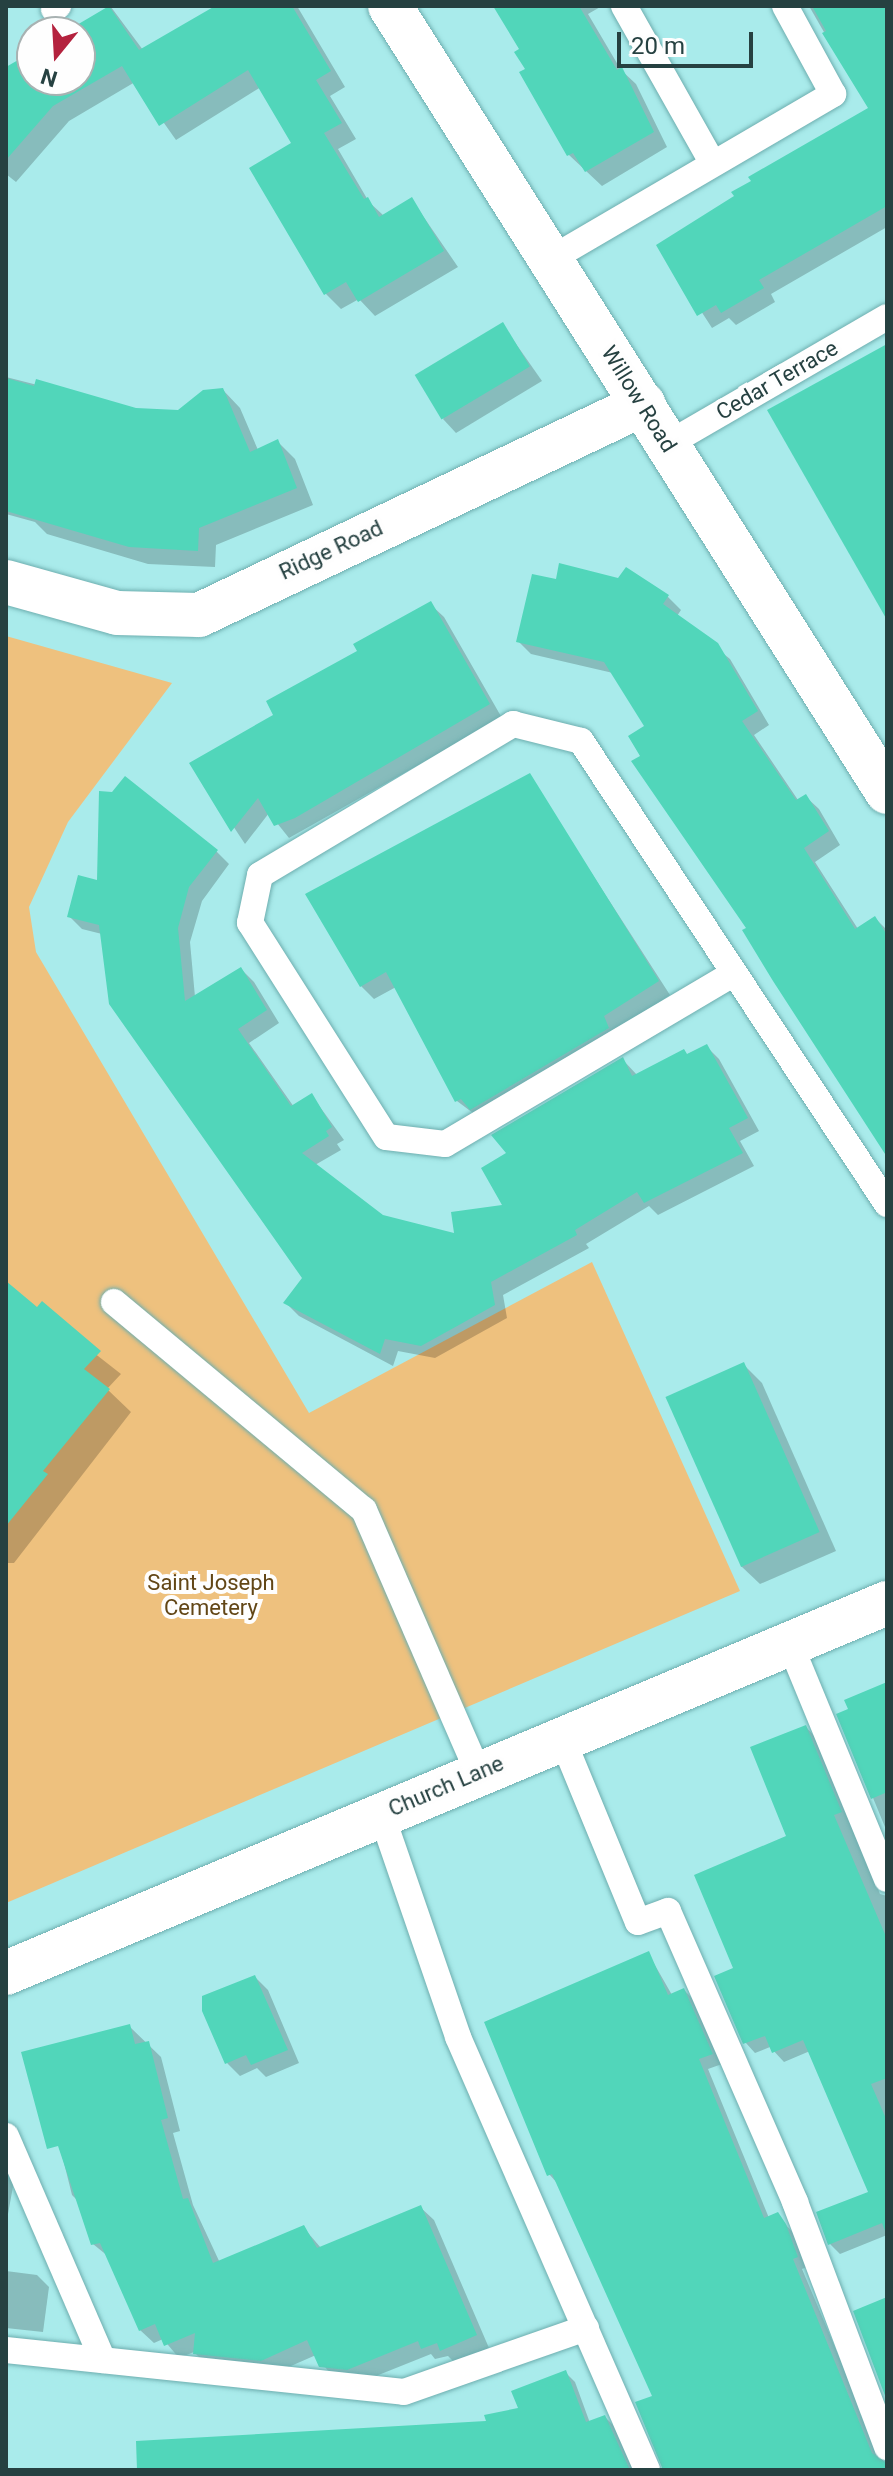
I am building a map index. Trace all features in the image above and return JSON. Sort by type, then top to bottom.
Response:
[{"type":"street","name":"Willow Road","points":[[390,6],[887,792]]},
{"type":"street","name":"Ridge Road","points":[[6,582],[117,613],[199,615],[643,404]]},
{"type":"street","name":"Church Lane","points":[[6,1973],[478,1772],[887,1603]]},
{"type":"lane","points":[[624,6],[713,164]]},
{"type":"lane","points":[[551,259],[833,94],[785,6]]},
{"type":"lane","name":"Cedar Terrace","points":[[668,444],[887,317]]},
{"type":"lane","points":[[731,975],[445,1144],[386,1137],[250,923],[260,875],[513,724],[581,741],[731,975],[887,1204]]},
{"type":"lane","points":[[114,1302],[364,1510],[478,1772]]},
{"type":"lane","points":[[790,1644],[887,1879]]},
{"type":"lane","points":[[562,1738],[638,1922],[668,1911],[795,2202],[887,2447]]},
{"type":"lane","points":[[381,1813],[458,2037],[647,2470]]},
{"type":"lane","points":[[6,2136],[103,2360]]},
{"type":"lane","points":[[6,2350],[404,2392],[586,2328]]},
{"type":"green space","name":"Saint Joseph Cemetery","points":[[6,636],[172,683],[68,822],[29,907],[36,952],[309,1413],[592,1262],[740,1591],[6,1903]]},
{"type":"building","points":[[109,6],[139,50],[215,6],[292,6],[331,71],[316,80],[342,123],[324,133],[364,199],[368,197],[379,217],[412,197],[444,251],[358,302],[346,282],[324,295],[249,168],[291,143],[248,70],[159,126],[122,66],[96,81],[96,16],[92,16]]},
{"type":"building","points":[[493,6],[579,6],[617,70],[622,67],[654,132],[585,172],[573,153],[567,156],[519,72],[525,69],[514,52],[519,49]]},
{"type":"building","points":[[812,6],[887,6],[887,206],[759,280],[764,288],[721,313],[716,305],[697,316],[656,245],[734,196],[731,192],[751,181],[748,177],[868,108],[822,33],[826,31]]},
{"type":"building","points":[[16,61],[16,96],[70,96],[53,106],[6,160],[6,67]]},
{"type":"building","points":[[503,322],[530,367],[441,420],[415,375]]},
{"type":"building","points":[[887,344],[887,620],[767,410]]},
{"type":"building","points":[[6,378],[34,386],[36,379],[136,408],[178,410],[203,390],[223,388],[250,452],[278,439],[297,488],[199,528],[198,551],[129,547],[6,511]]},
{"type":"building","points":[[559,563],[618,578],[626,567],[669,595],[663,604],[718,643],[758,711],[742,721],[796,800],[806,794],[829,831],[804,848],[855,929],[875,916],[887,935],[887,1157],[773,981],[742,930],[746,928],[631,761],[640,756],[628,736],[644,726],[604,662],[516,642],[532,574],[556,579]]},
{"type":"building","points":[[431,601],[490,704],[295,818],[274,826],[258,798],[231,832],[189,763],[273,715],[266,701],[357,651],[353,644]]},
{"type":"building","points":[[530,773],[659,981],[604,1016],[609,1028],[470,1110],[461,1099],[455,1102],[386,972],[360,987],[305,894]]},
{"type":"building","points":[[125,776],[218,850],[189,887],[178,928],[185,1001],[241,967],[267,1010],[238,1029],[291,1106],[312,1093],[332,1127],[326,1131],[329,1136],[302,1153],[383,1215],[454,1233],[451,1212],[502,1205],[481,1168],[506,1153],[491,1135],[623,1057],[632,1076],[684,1049],[687,1054],[707,1044],[748,1118],[729,1128],[743,1153],[644,1203],[637,1192],[575,1230],[577,1235],[491,1282],[495,1305],[421,1346],[385,1339],[380,1354],[283,1303],[302,1278],[109,1004],[99,925],[67,917],[78,875],[97,880],[99,791],[112,792]]},
{"type":"building","points":[[6,1281],[37,1307],[42,1301],[101,1351],[84,1369],[110,1389],[43,1471],[48,1474],[6,1526]]},
{"type":"building","points":[[744,1362],[820,1532],[741,1567],[665,1397]]},
{"type":"building","points":[[887,1682],[887,1799],[885,1793],[871,1799],[836,1714],[848,1709],[844,1700]]},
{"type":"building","points":[[806,1725],[842,1812],[834,1815],[887,1939],[887,2078],[871,2084],[887,2121],[887,2236],[882,2223],[828,2245],[816,2212],[868,2192],[803,2040],[772,2053],[765,2036],[743,2044],[714,1976],[733,1968],[694,1875],[786,1836],[750,1747]]},
{"type":"building","points":[[649,1951],[668,1995],[684,1988],[713,2054],[699,2059],[764,2218],[778,2212],[786,2224],[798,2257],[793,2259],[872,2453],[887,2463],[887,2470],[663,2470],[635,2402],[652,2396],[552,2174],[547,2176],[484,2022]]},
{"type":"building","points":[[255,1975],[288,2050],[251,2065],[246,2055],[225,2064],[202,2011],[202,1996]]},
{"type":"building","points":[[130,2024],[135,2044],[149,2041],[168,2118],[161,2120],[183,2199],[188,2198],[213,2263],[304,2225],[317,2248],[421,2205],[477,2335],[440,2351],[437,2343],[421,2349],[418,2341],[347,2370],[319,2367],[307,2340],[261,2361],[193,2354],[195,2333],[164,2346],[155,2324],[139,2331],[100,2243],[91,2245],[58,2146],[47,2149],[21,2052]]},
{"type":"building","points":[[887,2297],[887,2401],[853,2311]]},
{"type":"building","points":[[566,2370],[586,2422],[605,2415],[630,2470],[137,2470],[136,2441],[486,2421],[484,2415],[518,2408],[511,2391]]}]
